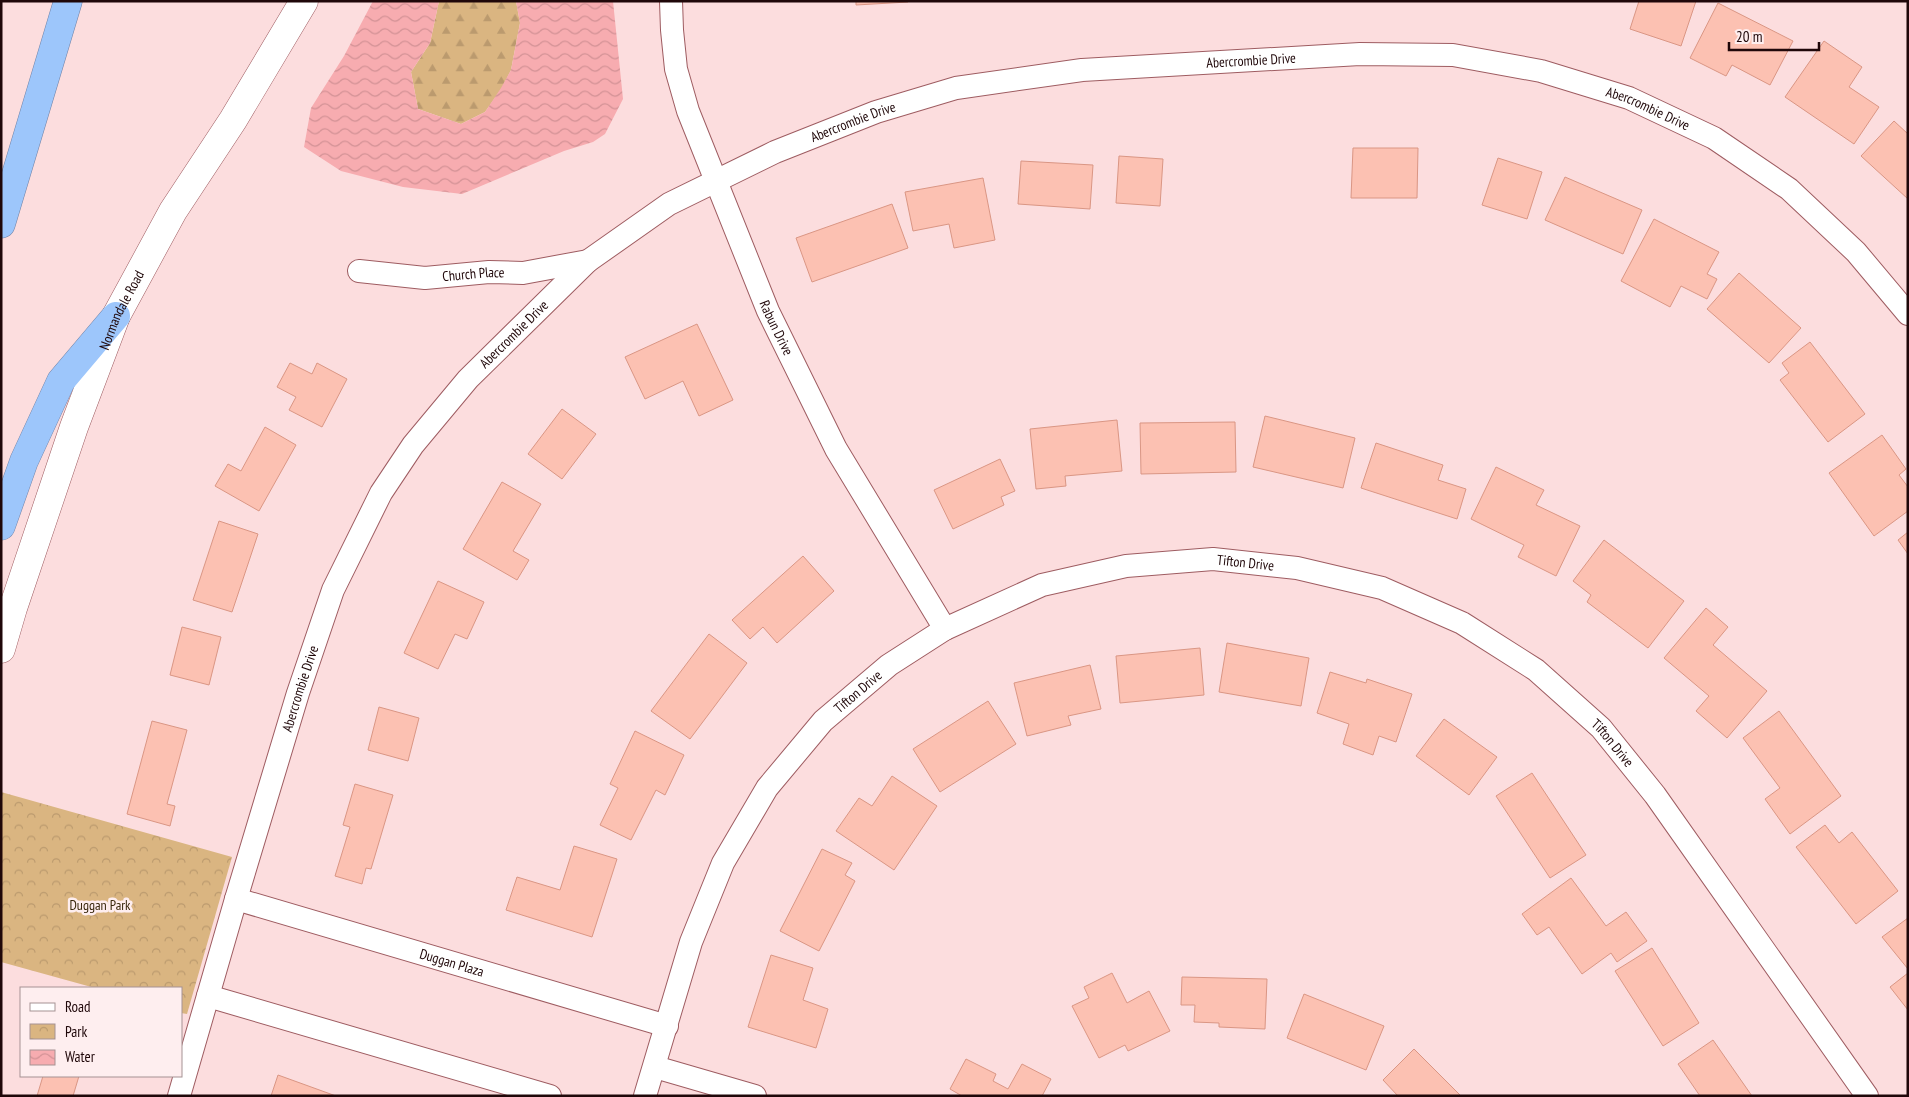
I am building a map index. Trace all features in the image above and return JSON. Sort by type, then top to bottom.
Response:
[{"type":"highway","points":[[1,224],[68,1]]},
{"type":"highway","points":[[1,526],[24,461],[61,381],[116,316]]},
{"type":"street","name":"Normandale Road","points":[[1,649],[74,426],[116,316],[173,211],[233,120],[304,1]]},
{"type":"street","name":"Rabun Drive","points":[[671,1],[676,69],[688,111],[768,311],[836,449],[944,629]]},
{"type":"street","name":"Abercrombie Drive","points":[[180,1096],[236,898],[298,693],[333,590],[381,493],[413,445],[468,379],[588,261],[669,204],[775,152],[876,112],[956,88],[1082,70],[1360,54],[1453,55],[1542,71],[1629,98],[1714,138],[1789,189],[1856,252],[1908,314]]},
{"type":"street","name":"Church Place","points":[[359,271],[426,278],[489,272],[524,274],[588,261]]},
{"type":"street","name":"Tifton Drive","points":[[646,1096],[691,942],[723,862],[767,788],[822,721],[889,665],[944,629],[1042,585],[1126,566],[1213,559],[1298,568],[1382,588],[1462,623],[1536,670],[1601,728],[1655,795],[1867,1096]]},
{"type":"street","name":"Duggan Plaza","points":[[236,898],[667,1026]]},
{"type":"street","points":[[208,996],[550,1096]]},
{"type":"street","points":[[655,1067],[755,1096]]},
{"type":"green space","points":[[439,1],[516,1],[520,23],[511,70],[502,88],[485,112],[461,124],[418,109],[411,72],[430,43]]},
{"type":"green space","name":"Duggan Park","points":[[1,792],[232,857],[187,1014],[182,1013],[182,987],[91,987],[1,962]]},
{"type":"water","points":[[373,1],[439,1],[430,43],[411,72],[418,109],[461,124],[485,112],[511,70],[520,23],[516,1],[613,1],[623,99],[605,134],[593,142],[564,151],[462,194],[403,187],[341,171],[304,147],[311,108],[344,56]]},
{"type":"building","points":[[856,1],[908,1],[908,2],[856,5]]},
{"type":"building","points":[[1639,1],[1696,1],[1681,46],[1630,29]]},
{"type":"building","points":[[1718,3],[1793,41],[1770,85],[1732,65],[1726,76],[1690,58]]},
{"type":"building","points":[[1824,41],[1862,67],[1849,87],[1879,107],[1854,144],[1785,97]]},
{"type":"building","points":[[1894,121],[1908,134],[1908,199],[1861,156]]},
{"type":"building","points":[[1353,148],[1418,148],[1417,198],[1351,198]]},
{"type":"building","points":[[1119,156],[1163,159],[1160,206],[1116,203]]},
{"type":"building","points":[[1498,158],[1542,172],[1527,219],[1482,205]]},
{"type":"building","points":[[1021,161],[1093,165],[1090,209],[1018,204]]},
{"type":"building","points":[[1565,177],[1642,210],[1623,254],[1545,220]]},
{"type":"building","points":[[983,178],[995,240],[954,248],[949,224],[913,231],[905,192]]},
{"type":"building","points":[[892,204],[908,248],[812,282],[796,238]]},
{"type":"building","points":[[1654,219],[1719,252],[1707,274],[1717,279],[1707,299],[1681,286],[1670,307],[1621,281]]},
{"type":"building","points":[[1739,273],[1801,328],[1769,363],[1707,309]]},
{"type":"building","points":[[697,324],[733,400],[699,416],[683,381],[645,399],[625,357]]},
{"type":"building","points":[[1810,342],[1865,414],[1828,442],[1780,380],[1789,373],[1782,363]]},
{"type":"building","points":[[290,363],[312,374],[317,363],[347,379],[322,427],[289,410],[296,397],[277,387]]},
{"type":"building","points":[[562,409],[596,434],[562,479],[528,454]]},
{"type":"building","points":[[1265,416],[1355,438],[1343,488],[1253,467]]},
{"type":"building","points":[[1117,420],[1122,471],[1065,476],[1066,486],[1036,489],[1030,429]]},
{"type":"building","points":[[1235,422],[1236,472],[1141,474],[1140,423]]},
{"type":"building","points":[[265,427],[296,445],[259,511],[215,486],[228,464],[241,471]]},
{"type":"building","points":[[1882,435],[1906,469],[1899,475],[1908,487],[1908,511],[1874,536],[1829,473]]},
{"type":"building","points":[[1376,443],[1443,465],[1438,480],[1466,489],[1457,519],[1361,488]]},
{"type":"building","points":[[1000,459],[1015,491],[1001,497],[1004,505],[953,529],[934,490]]},
{"type":"building","points":[[1496,467],[1544,490],[1536,505],[1580,526],[1556,576],[1518,557],[1524,545],[1471,519]]},
{"type":"building","points":[[502,482],[541,504],[513,551],[529,560],[517,580],[463,549]]},
{"type":"building","points":[[219,521],[258,534],[232,612],[193,600]]},
{"type":"building","points":[[1908,532],[1908,554],[1898,540]]},
{"type":"building","points":[[1604,540],[1684,601],[1648,648],[1587,602],[1591,595],[1573,581]]},
{"type":"building","points":[[803,556],[834,591],[777,643],[763,627],[750,639],[732,620]]},
{"type":"building","points":[[438,581],[484,602],[467,639],[455,634],[438,669],[404,653]]},
{"type":"building","points":[[1706,608],[1728,627],[1713,645],[1767,691],[1727,738],[1696,711],[1709,696],[1664,658]]},
{"type":"building","points":[[182,627],[221,637],[209,685],[170,675]]},
{"type":"building","points":[[709,634],[747,663],[690,739],[651,711]]},
{"type":"building","points":[[1227,643],[1309,658],[1301,706],[1219,692]]},
{"type":"building","points":[[1200,648],[1204,695],[1120,703],[1116,656]]},
{"type":"building","points":[[1090,665],[1101,709],[1068,716],[1071,725],[1027,736],[1014,683]]},
{"type":"building","points":[[1330,672],[1366,683],[1367,679],[1412,694],[1396,742],[1379,736],[1373,755],[1343,744],[1349,724],[1317,713]]},
{"type":"building","points":[[988,701],[1016,744],[940,792],[913,749]]},
{"type":"building","points":[[379,707],[419,718],[408,761],[368,750]]},
{"type":"building","points":[[1779,711],[1841,796],[1790,834],[1765,799],[1780,788],[1743,738]]},
{"type":"building","points":[[1444,719],[1497,757],[1469,795],[1416,756]]},
{"type":"building","points":[[152,721],[187,730],[167,804],[175,806],[170,826],[127,814]]},
{"type":"building","points":[[635,731],[684,755],[665,795],[656,790],[631,840],[600,825],[618,788],[610,784]]},
{"type":"building","points":[[1532,773],[1586,855],[1550,878],[1496,796]]},
{"type":"building","points":[[892,776],[937,806],[894,870],[836,831],[859,798],[872,806]]},
{"type":"building","points":[[355,784],[393,795],[371,869],[366,868],[362,884],[335,876],[350,827],[343,825]]},
{"type":"building","points":[[1825,825],[1839,843],[1852,832],[1898,891],[1856,924],[1796,847]]},
{"type":"building","points":[[574,846],[617,859],[592,937],[506,910],[517,877],[560,890]]},
{"type":"building","points":[[822,849],[852,863],[845,875],[855,881],[819,951],[780,931]]},
{"type":"building","points":[[1571,878],[1606,926],[1626,912],[1647,941],[1617,962],[1611,953],[1582,974],[1549,927],[1537,935],[1522,914]]},
{"type":"building","points":[[1908,918],[1908,969],[1882,937]]},
{"type":"building","points":[[1652,948],[1699,1023],[1663,1046],[1615,971]]},
{"type":"building","points":[[771,955],[813,968],[803,1000],[828,1009],[816,1048],[748,1027]]},
{"type":"building","points":[[1112,973],[1127,1003],[1149,991],[1170,1031],[1128,1051],[1125,1045],[1099,1058],[1072,1006],[1089,998],[1084,987]]},
{"type":"building","points":[[1908,973],[1908,1010],[1890,987]]},
{"type":"building","points":[[1182,977],[1267,979],[1265,1029],[1219,1027],[1219,1023],[1194,1022],[1195,1005],[1181,1005]]},
{"type":"building","points":[[1304,994],[1384,1026],[1366,1070],[1287,1038]]},
{"type":"building","points":[[1713,1040],[1752,1096],[1700,1096],[1678,1064]]},
{"type":"building","points":[[1414,1049],[1461,1096],[1398,1096],[1383,1080]]},
{"type":"building","points":[[966,1059],[996,1074],[993,1081],[1008,1089],[1022,1064],[1051,1079],[1042,1096],[962,1096],[950,1089]]},
{"type":"building","points":[[278,1075],[336,1096],[271,1096]]},
{"type":"building","points":[[43,1077],[79,1077],[73,1096],[37,1096]]}]
